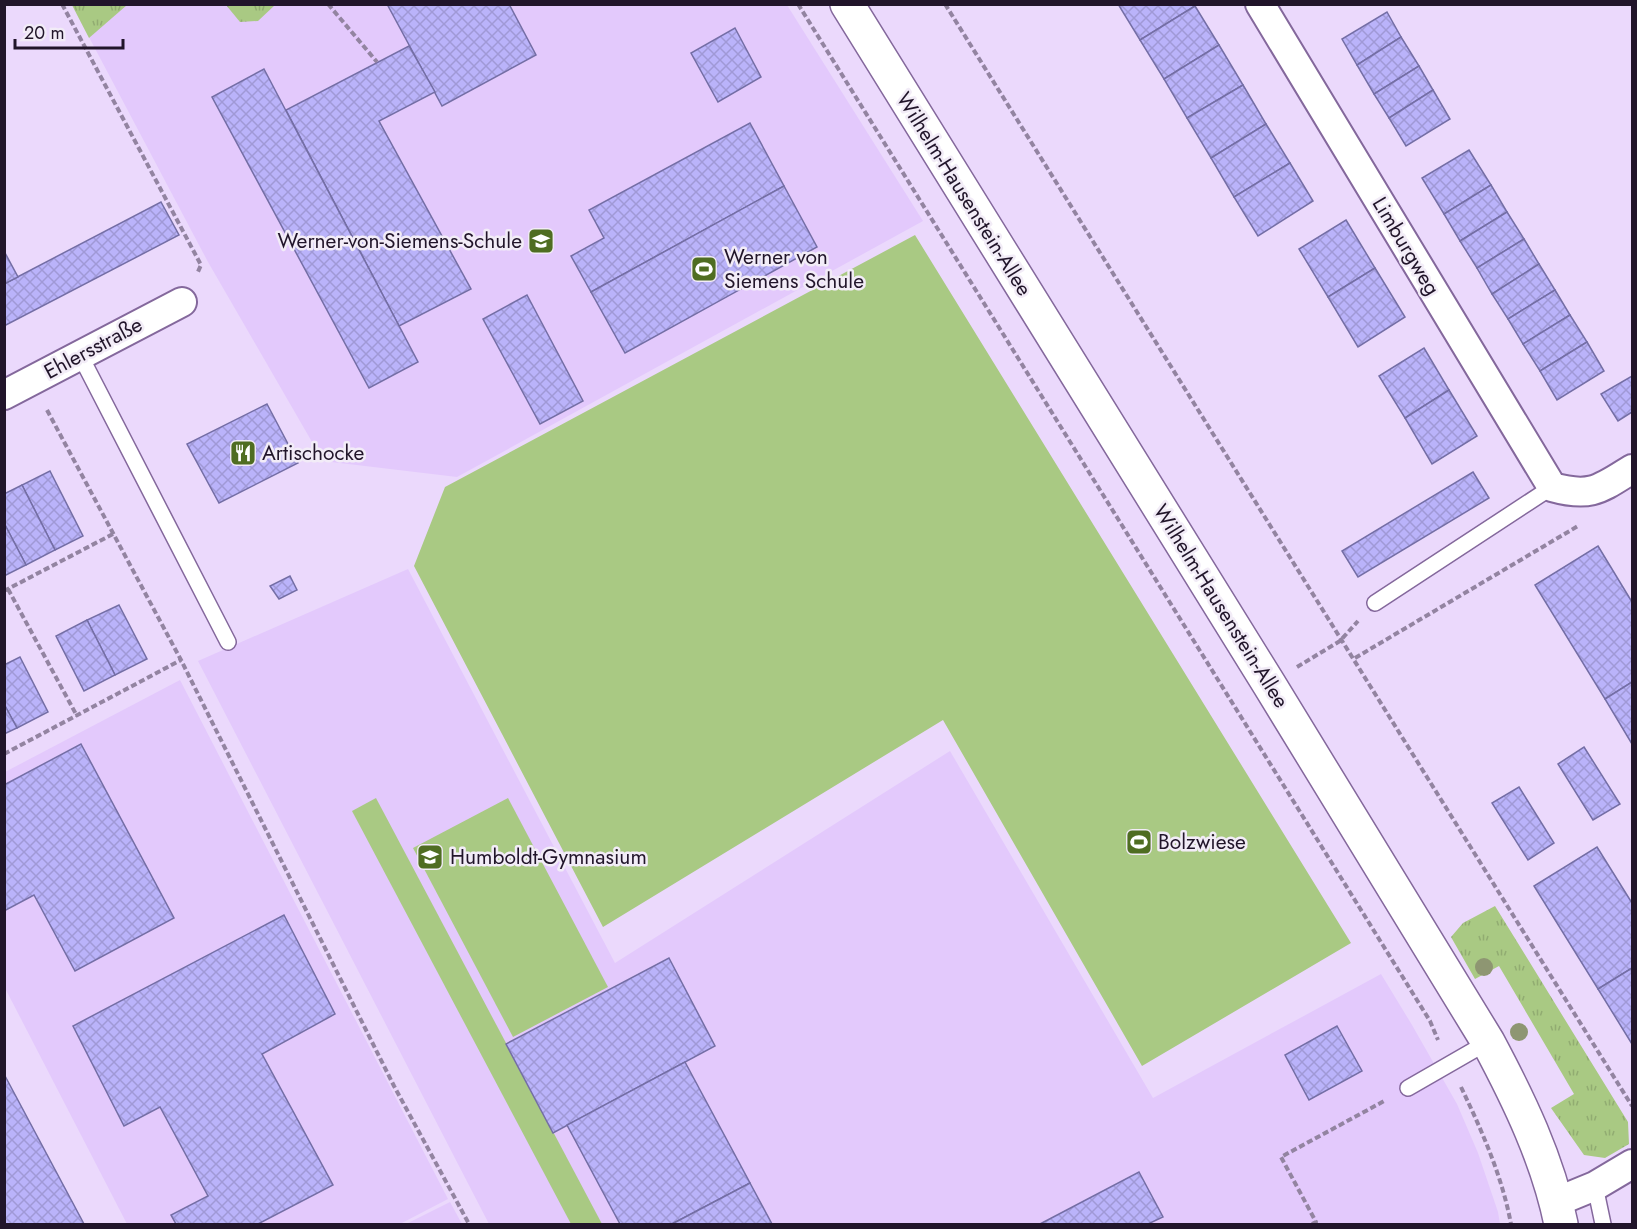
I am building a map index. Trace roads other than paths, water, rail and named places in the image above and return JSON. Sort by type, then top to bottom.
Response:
[{"type":"street","name":"Wilhelm-Hausenstein-Allee","points":[[846,4],[1251,653],[1488,1042],[1520,1105],[1538,1148],[1559,1213]]},
{"type":"street","name":"Limburgweg","points":[[1260,4],[1552,488]]},
{"type":"street","name":"Ehlersstraße","points":[[4,395],[182,302]]},
{"type":"street","points":[[1552,488],[1574,493],[1598,490],[1632,469]]},
{"type":"street","points":[[1559,1213],[1595,1186],[1632,1164]]},
{"type":"lane","points":[[80,355],[228,642]]},
{"type":"lane","points":[[1375,603],[1552,488]]},
{"type":"lane","points":[[1408,1088],[1488,1042]]},
{"type":"lane","points":[[1595,1186],[1603,1224]]},
{"type":"place","name":"Werner-von-Siemens-Schule","points":[[541,241]]},
{"type":"place","name":"Werner von Siemens Schule","points":[[704,269]]},
{"type":"place","name":"Artischocke","points":[[243,453]]},
{"type":"place","name":"Bolzwiese","points":[[1139,842]]},
{"type":"place","name":"Humboldt-Gymnasium","points":[[430,857]]}]
